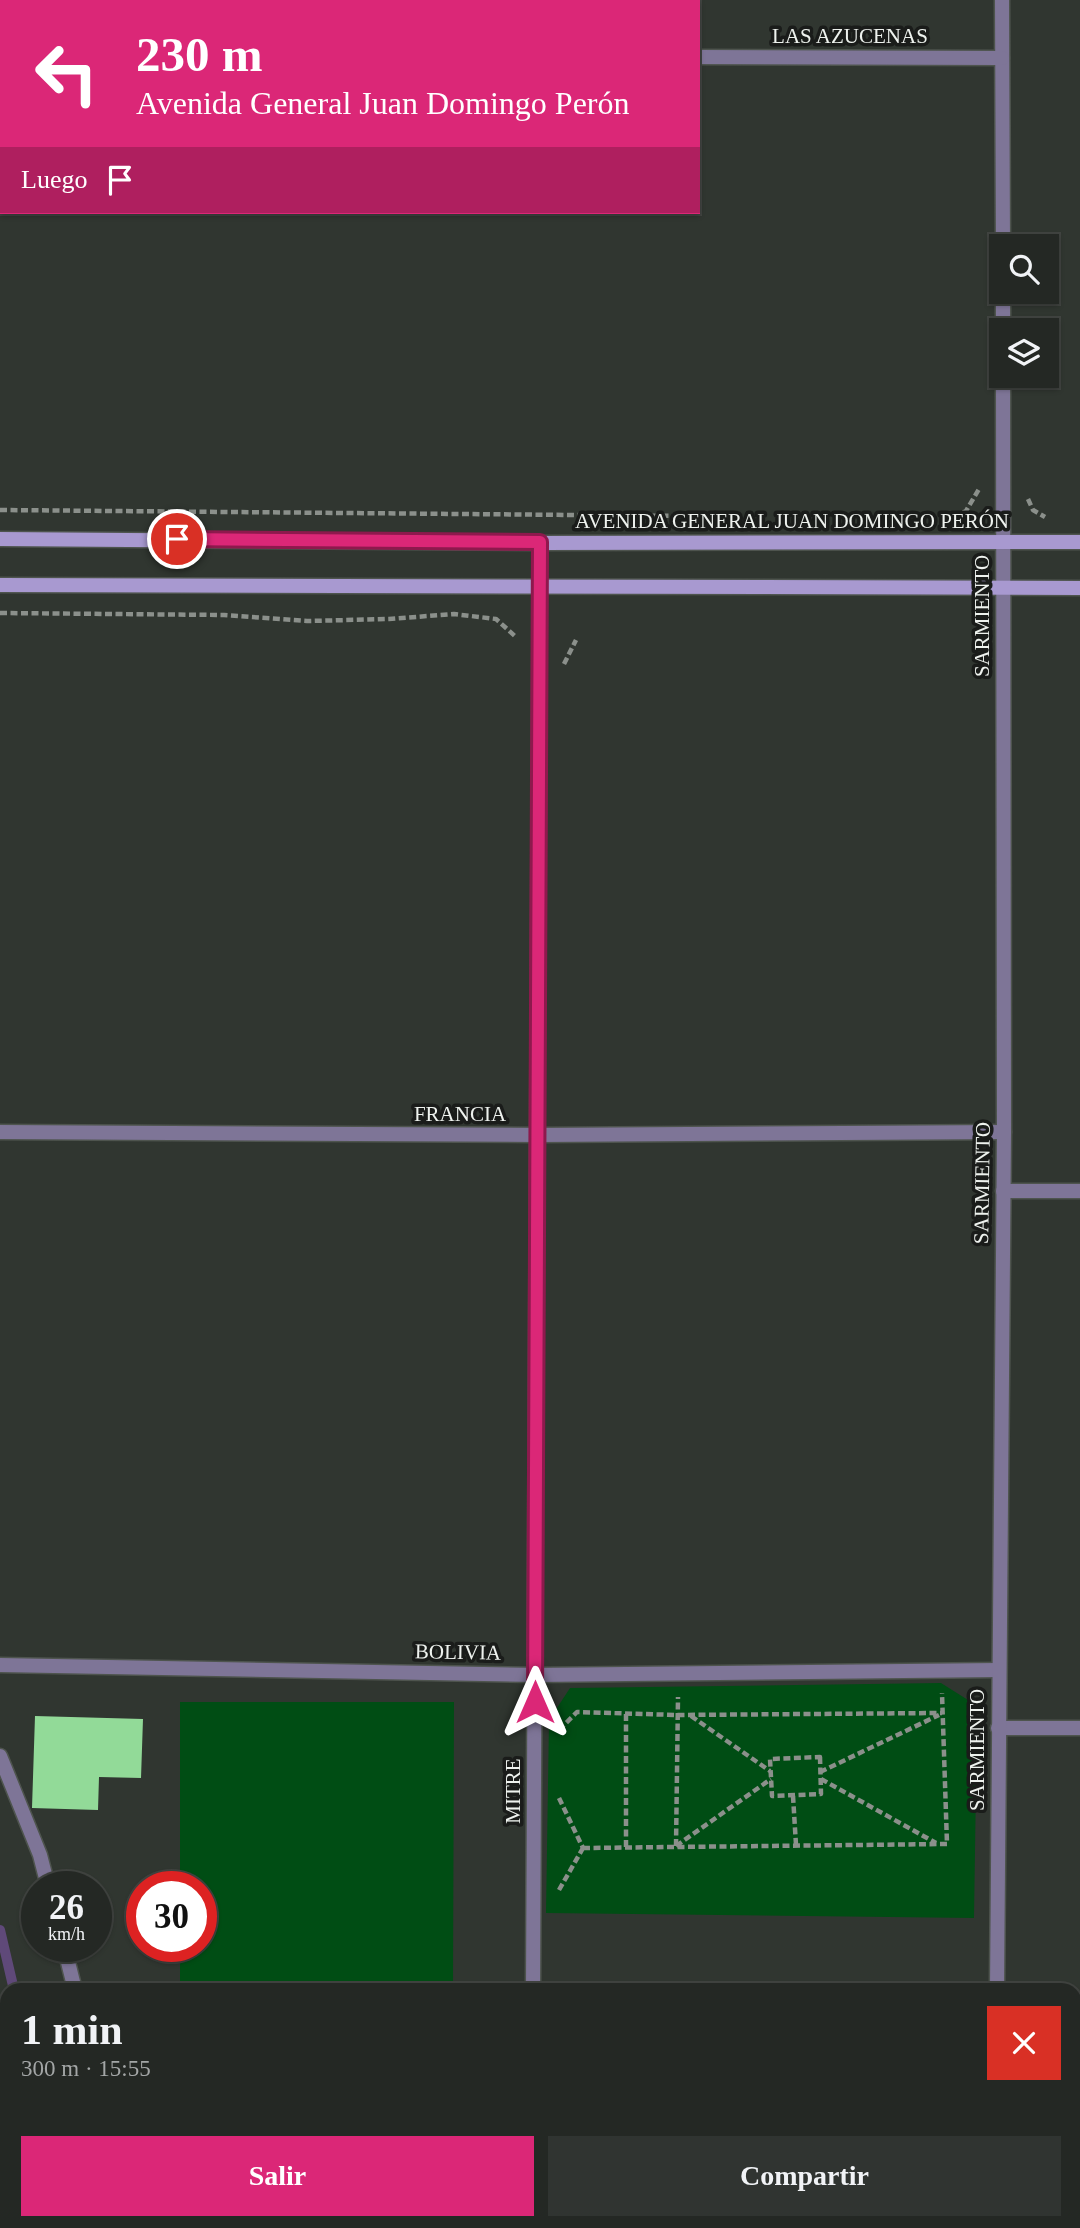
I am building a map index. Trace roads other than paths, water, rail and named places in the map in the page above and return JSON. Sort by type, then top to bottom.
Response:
[{"type":"main road","name":"AVENIDA GENERAL JUAN DOMINGO PERÓN","points":[[0,539],[1080,542]]},
{"type":"main road","points":[[0,585],[1080,587]]},
{"type":"street","points":[[1002,0],[1003,234]]},
{"type":"street","name":"LAS AZUCENAS","points":[[700,57],[1003,58]]},
{"type":"street","name":"SARMIENTO","points":[[997,1983],[1004,1132],[1003,388]]},
{"type":"street","name":"MITRE","points":[[533,1983],[540,542]]},
{"type":"street","name":"FRANCIA","points":[[0,1132],[538,1135],[1004,1132]]},
{"type":"street","points":[[1003,1191],[1080,1191]]},
{"type":"street","name":"BOLIVIA","points":[[0,1665],[535,1675],[999,1670]]},
{"type":"street","points":[[998,1728],[1080,1728]]},
{"type":"street","points":[[0,1756],[44,1871]]},
{"type":"street","points":[[68,1962],[73,1983]]},
{"type":"waterway","points":[[0,1930],[12,1983]]}]
